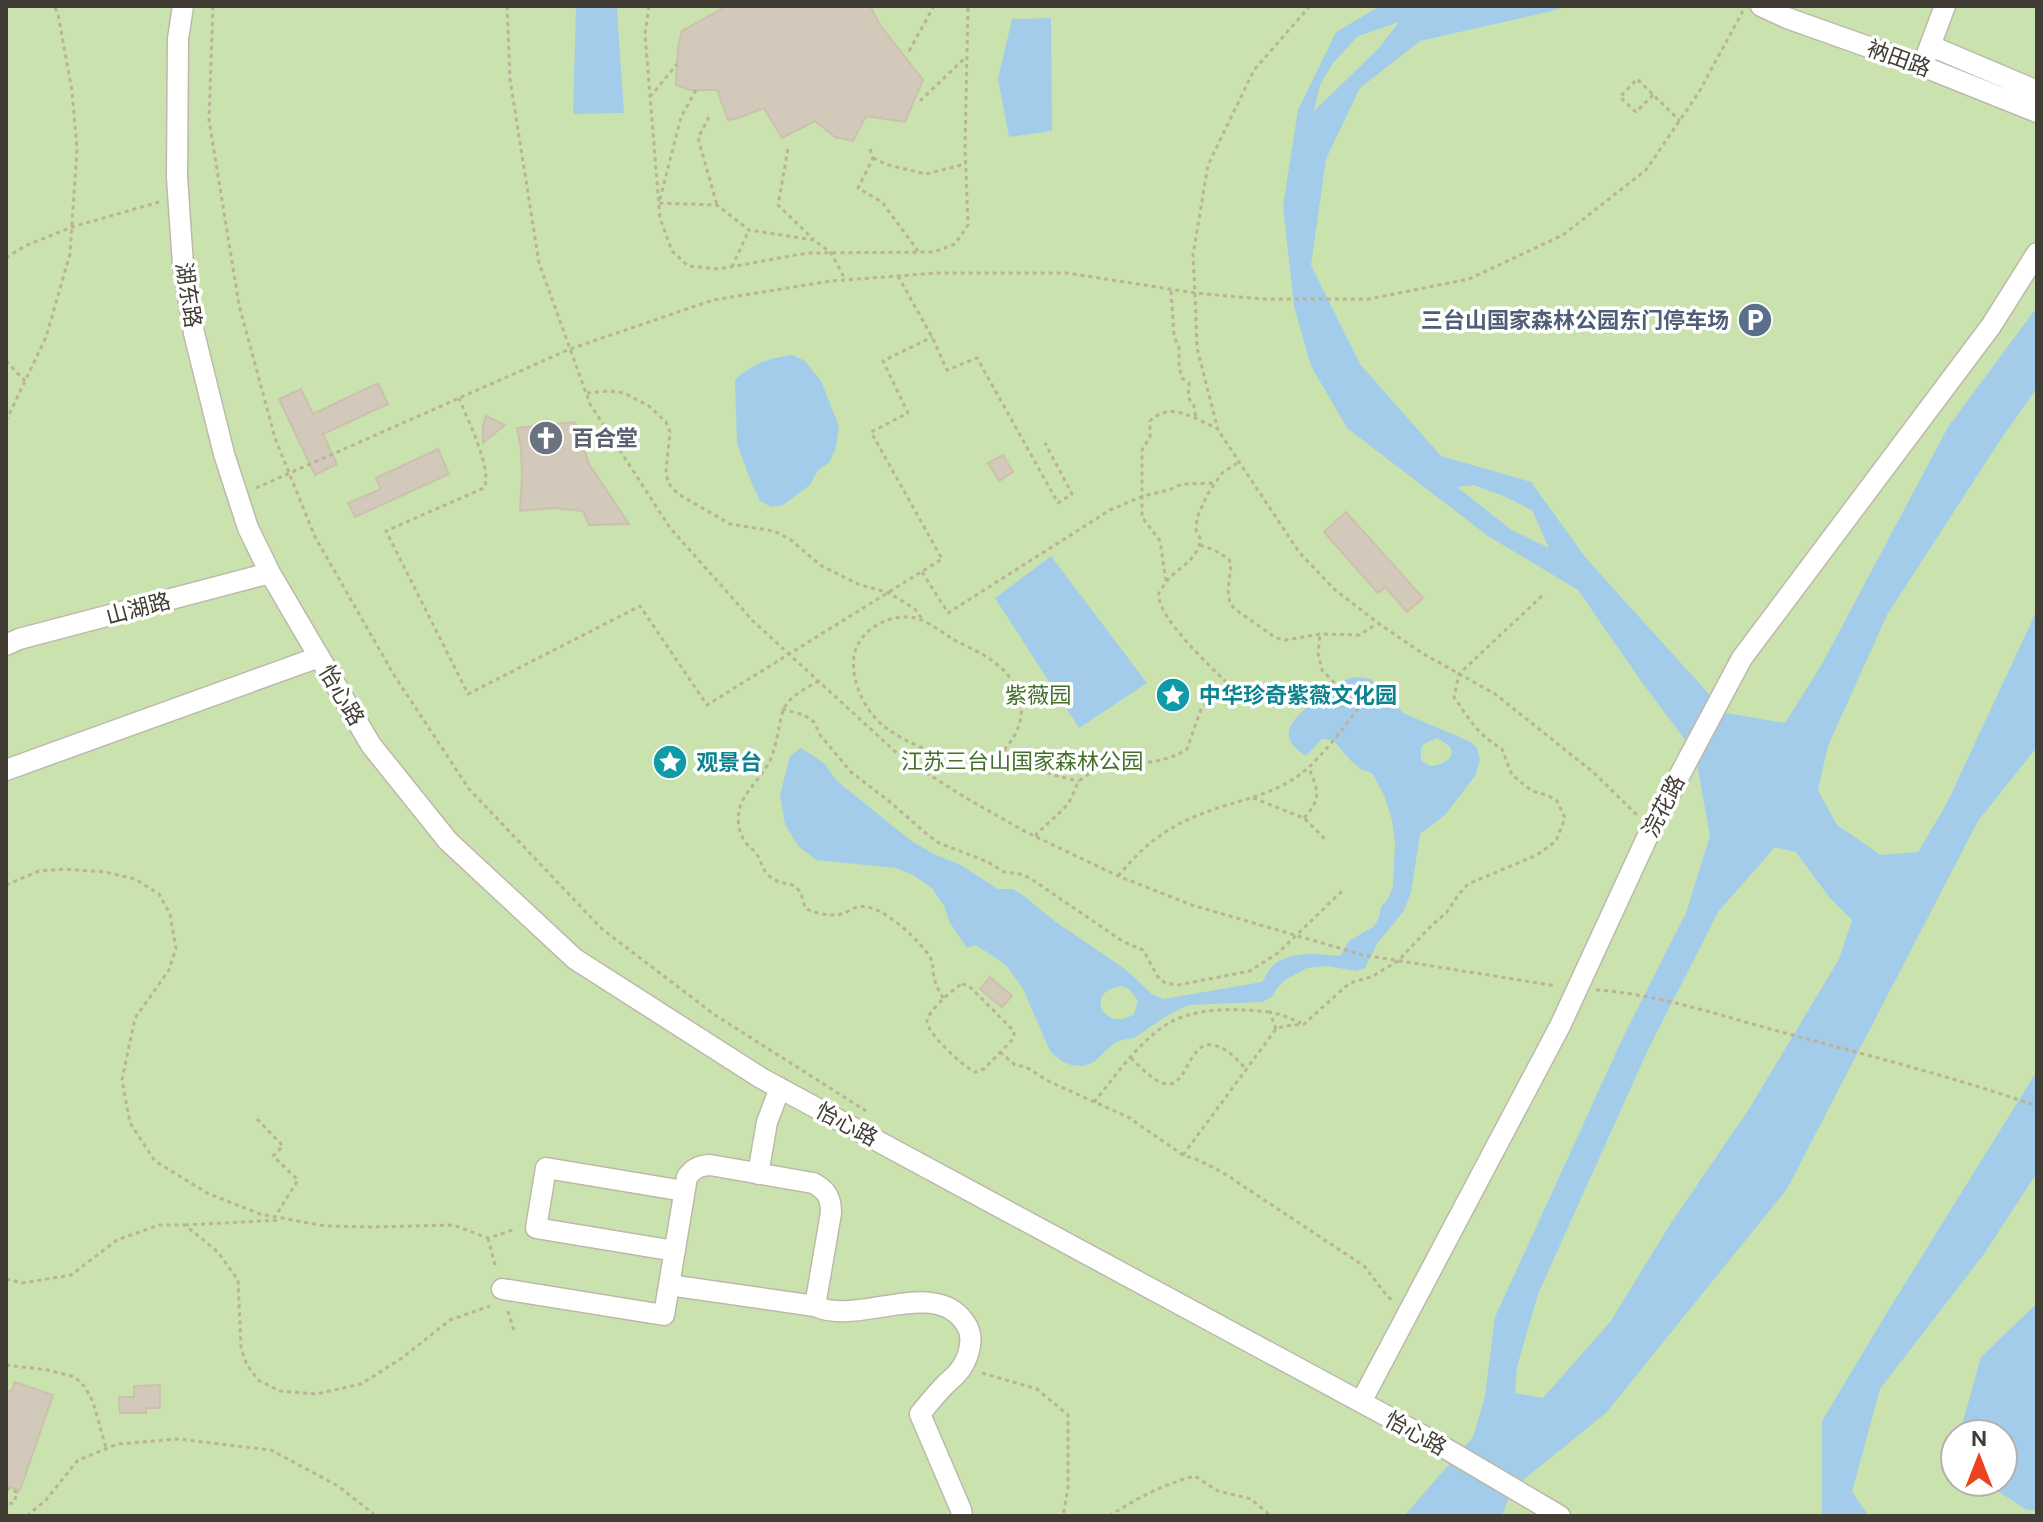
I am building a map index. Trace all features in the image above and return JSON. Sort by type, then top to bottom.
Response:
[{"type":"street","name":"湖东路","points":[[183,6],[178,39],[178,200],[183,265],[194,333],[224,454],[248,528],[270,573]]},
{"type":"street","name":"衲田路","points":[[1761,6],[2037,112]]},
{"type":"street","points":[[1922,66],[1945,6]]},
{"type":"street","name":"衲田路","points":[[1931,46],[2037,91]]},
{"type":"street","name":"浣花路","points":[[1361,1402],[1560,1026],[1651,829],[1742,658],[1991,326],[2037,253]]},
{"type":"street","name":"山湖路","points":[[6,645],[270,573]]},
{"type":"street","name":"怡心路","points":[[270,573],[371,745],[448,841],[575,959],[780,1088],[1433,1441],[1560,1516]]},
{"type":"street","points":[[6,770],[319,657]]},
{"type":"street","points":[[758,1174],[767,1122],[780,1088]]},
{"type":"street","points":[[501,1296],[664,1315],[687,1177],[692,1170],[710,1165],[813,1183],[827,1193],[831,1213],[815,1306]]},
{"type":"street","points":[[675,1251],[536,1228],[546,1168],[684,1191]]},
{"type":"street","points":[[669,1285],[815,1306],[833,1312],[925,1302],[943,1306],[958,1315],[965,1322],[971,1343],[962,1367],[920,1414],[962,1516]]},
{"type":"path","points":[[6,421],[46,337],[70,254],[77,149],[72,91],[54,6]]},
{"type":"path","points":[[213,6],[209,120],[236,289],[275,438],[315,537],[394,675],[469,789],[602,929],[715,1015],[873,1116]]},
{"type":"path","points":[[507,6],[510,79],[539,263],[590,404],[670,528],[753,621],[900,756],[966,798],[1035,836],[1118,876],[1192,905],[1363,955],[1577,989],[1625,992],[1690,1006],[1877,1056],[2037,1106]]},
{"type":"path","points":[[649,6],[645,34],[660,218],[672,251],[688,266],[719,269],[807,253],[934,252],[955,244],[968,225],[968,6]]},
{"type":"path","points":[[909,51],[934,6]]},
{"type":"path","points":[[1310,6],[1254,70],[1208,165],[1193,255],[1197,348],[1218,430],[1299,552],[1334,589],[1422,653],[1495,694],[1593,772],[1651,829]]},
{"type":"path","points":[[238,496],[570,349],[713,300],[845,279],[937,273],[1067,273],[1195,293],[1261,299],[1369,299],[1469,279],[1563,235],[1646,170],[1699,92],[1745,6]]},
{"type":"path","points":[[920,101],[967,56]]},
{"type":"path","points":[[650,97],[677,64]]},
{"type":"path","points":[[1653,95],[1636,112],[1620,97],[1637,79],[1680,121]]},
{"type":"path","points":[[659,203],[681,117],[696,90]]},
{"type":"path","points":[[709,117],[698,138],[717,205]]},
{"type":"path","points":[[788,149],[778,205],[831,253],[845,279]]},
{"type":"path","points":[[870,149],[873,158],[858,188],[882,202],[919,252]]},
{"type":"path","points":[[873,158],[926,174],[966,164]]},
{"type":"path","points":[[6,258],[25,246],[72,227],[154,203],[178,200]]},
{"type":"path","points":[[659,203],[717,205],[749,230],[814,240]]},
{"type":"path","points":[[732,267],[749,230]]},
{"type":"path","points":[[898,276],[947,370],[977,358],[1058,503],[1072,494],[1045,443]]},
{"type":"path","points":[[1171,289],[1179,367],[1182,378],[1189,383],[1188,397],[1194,406],[1196,419]]},
{"type":"path","points":[[459,398],[486,468],[488,480],[484,488],[386,531],[468,694],[640,606],[707,705],[942,559],[871,432],[908,413],[883,361],[932,337]]},
{"type":"path","points":[[6,361],[25,381]]},
{"type":"path","points":[[587,393],[624,393],[649,406],[666,422],[670,432],[666,470],[668,483],[678,494],[730,524],[774,531],[791,540],[820,565],[858,584],[889,593],[915,609],[924,622]]},
{"type":"path","points":[[1166,581],[1160,541],[1142,517],[1142,450],[1150,437],[1150,421],[1158,413],[1170,410],[1218,430]]},
{"type":"path","points":[[1035,836],[1069,804],[1079,781],[1092,773],[1124,764],[1168,759],[1187,749],[1201,709],[1226,682],[1176,630],[1160,603],[1159,592],[1166,581],[1192,558],[1200,545],[1197,518],[1214,483],[1222,473],[1239,462]]},
{"type":"path","points":[[922,572],[948,613],[1110,510],[1182,484],[1214,483]]},
{"type":"path","points":[[1200,545],[1229,559],[1230,604],[1276,638],[1286,640],[1320,634],[1359,635],[1378,623]]},
{"type":"path","points":[[1183,1155],[1276,1029],[1304,1024],[1345,987],[1371,977],[1398,961],[1447,912],[1468,884],[1537,855],[1556,841],[1565,818],[1557,801],[1532,791],[1512,775],[1502,749],[1475,728],[1454,697],[1459,674],[1545,593]]},
{"type":"path","points":[[911,616],[992,661],[1011,680],[1022,708],[1020,726],[1004,750],[978,757],[952,755],[909,742],[886,729],[868,708],[858,686],[853,665],[859,639],[868,630],[897,617],[911,616]]},
{"type":"path","points":[[1118,876],[1138,852],[1187,819],[1268,793],[1295,779],[1359,708],[1322,670],[1318,653],[1320,634]]},
{"type":"path","points":[[819,681],[797,693],[782,709],[772,757],[763,774],[743,797],[739,810],[740,833],[755,851],[765,873],[794,885],[801,893],[805,908],[842,914],[866,905],[906,929],[933,962],[936,988],[944,999]]},
{"type":"path","points":[[782,709],[804,715],[814,722],[820,735],[851,772],[929,836],[1004,872],[1030,878],[1124,942],[1143,950],[1152,968],[1165,983],[1178,985],[1250,971],[1278,953],[1343,890]]},
{"type":"path","points":[[1004,750],[1030,766],[1079,781]]},
{"type":"path","points":[[1304,818],[1315,806],[1318,792],[1309,766]]},
{"type":"path","points":[[1253,798],[1304,818],[1327,841]]},
{"type":"path","points":[[6,885],[39,871],[105,872],[135,879],[159,894],[170,914],[176,948],[169,970],[135,1018],[122,1080],[130,1123],[155,1161],[207,1193],[260,1214],[325,1226],[453,1225],[488,1238],[514,1230],[536,1228]]},
{"type":"path","points":[[962,984],[969,986],[1014,1031],[1014,1038],[984,1069],[975,1072],[966,1068],[930,1029],[928,1015],[944,999],[955,987],[962,984]]},
{"type":"path","points":[[1094,1102],[1149,1039],[1177,1019],[1213,1011],[1249,1010],[1282,1015],[1304,1024]]},
{"type":"path","points":[[1270,1012],[1276,1029]]},
{"type":"path","points":[[1131,1058],[1164,1084],[1174,1083],[1181,1077],[1195,1052],[1205,1045],[1220,1046],[1247,1069]]},
{"type":"path","points":[[1000,1052],[1015,1065],[1026,1067],[1050,1082],[1128,1117],[1183,1155],[1222,1172],[1355,1259],[1387,1296],[1408,1313]]},
{"type":"path","points":[[257,1119],[283,1146],[273,1156],[298,1180],[275,1217]]},
{"type":"path","points":[[6,1279],[23,1283],[71,1275],[117,1240],[159,1225],[287,1219]]},
{"type":"path","points":[[185,1225],[218,1252],[238,1280],[241,1348],[247,1365],[258,1380],[280,1391],[316,1394],[361,1384],[402,1358],[450,1320],[501,1296]]},
{"type":"path","points":[[6,1365],[75,1377],[93,1402],[106,1448]]},
{"type":"path","points":[[962,1367],[1037,1389],[1068,1415],[1068,1488],[1063,1516]]},
{"type":"path","points":[[27,1516],[46,1500],[78,1460],[118,1444],[178,1439],[271,1450],[338,1486],[376,1516]]},
{"type":"path","points":[[1109,1516],[1135,1499],[1174,1481],[1195,1476],[1218,1491],[1251,1499],[1271,1516]]},
{"type":"path","points":[[6,1488],[17,1492],[14,1503],[6,1504]]},
{"type":"green space","name":"江苏三台山国家森林公园","points":[[6,6],[2037,6],[2037,1516],[6,1516]]},
{"type":"water","points":[[576,6],[618,6],[624,113],[573,114]]},
{"type":"water","points":[[1380,6],[1568,6],[1420,41],[1360,88],[1326,159],[1311,265],[1360,364],[1441,456],[1531,482],[1585,557],[1726,713],[1785,723],[1822,664],[1948,427],[2037,307],[2037,388],[1887,615],[1828,746],[1818,790],[1837,825],[1881,855],[1918,852],[1947,803],[2037,610],[2037,747],[1978,821],[1787,1189],[1606,1413],[1512,1489],[1502,1516],[1404,1516],[1473,1437],[1485,1396],[1495,1317],[1626,1031],[1686,913],[1710,836],[1695,753],[1578,590],[1488,536],[1347,428],[1311,366],[1294,306],[1283,206],[1298,110],[1336,32]],"holes":[[[1399,22],[1378,49],[1314,111],[1320,85],[1333,63],[1358,36]],[[1474,485],[1532,510],[1549,548],[1510,529],[1457,487]],[[1775,847],[1796,852],[1829,897],[1852,920],[1839,959],[1749,1109],[1671,1223],[1610,1322],[1543,1398],[1515,1393],[1517,1367],[1538,1294],[1647,1052],[1718,912]]]},
{"type":"water","points":[[1051,18],[1052,131],[1009,137],[998,79],[1012,19]]},
{"type":"water","points":[[793,355],[805,361],[821,381],[839,426],[836,447],[829,463],[818,470],[810,485],[783,505],[771,507],[760,501],[737,444],[735,379],[762,362]]},
{"type":"water","points":[[1051,556],[1147,683],[1079,728],[995,598]]},
{"type":"water","points":[[1356,677],[1371,679],[1403,713],[1471,742],[1477,748],[1480,760],[1475,776],[1445,815],[1420,834],[1411,893],[1403,912],[1377,944],[1365,968],[1356,971],[1327,966],[1307,968],[1285,980],[1272,997],[1262,1002],[1188,1005],[1134,1038],[1113,1044],[1094,1062],[1083,1066],[1060,1060],[1050,1051],[1023,989],[1006,965],[976,945],[967,948],[932,888],[896,868],[816,860],[798,846],[785,824],[780,795],[790,756],[801,748],[824,763],[837,781],[910,840],[959,864],[998,889],[1013,889],[1024,896],[1125,969],[1152,994],[1164,999],[1262,982],[1274,965],[1286,958],[1309,954],[1340,956],[1349,941],[1373,927],[1393,886],[1395,842],[1392,820],[1384,795],[1372,773],[1351,761],[1333,740],[1322,739],[1306,756],[1296,749],[1289,735],[1293,722],[1323,693],[1344,680]],"holes":[[[1437,738],[1449,746],[1451,755],[1443,763],[1430,766],[1421,760],[1421,749],[1424,744]],[[1121,986],[1129,989],[1138,1001],[1134,1014],[1115,1019],[1107,1016],[1101,1003],[1109,990]]]},
{"type":"water","points":[[2037,1071],[2037,1173],[1984,1254],[1880,1389],[1852,1492],[1869,1516],[1822,1516],[1822,1421]]},
{"type":"water","points":[[2037,1303],[2037,1511],[2025,1509],[2008,1498],[2019,1498],[2019,1418],[1964,1418],[1981,1357]]},
{"type":"building","points":[[727,6],[870,6],[880,25],[923,80],[905,122],[866,116],[853,141],[835,137],[815,121],[782,138],[764,108],[728,120],[717,90],[690,90],[676,85],[682,31]]},
{"type":"building","points":[[378,383],[388,404],[323,434],[337,464],[315,475],[279,399],[301,389],[313,414]]},
{"type":"building","points":[[486,416],[505,425],[483,443],[483,426]]},
{"type":"building","points":[[575,422],[589,464],[629,524],[589,525],[583,511],[553,508],[520,511],[522,475],[517,428]]},
{"type":"building","points":[[438,449],[449,474],[355,517],[348,503],[381,489],[376,478]]},
{"type":"building","points":[[1003,455],[1013,472],[999,481],[988,463]]},
{"type":"building","points":[[1346,512],[1423,598],[1407,612],[1385,587],[1378,593],[1324,532]]},
{"type":"building","points":[[990,977],[1012,996],[1002,1007],[980,989]]},
{"type":"building","points":[[15,1382],[53,1395],[20,1490],[6,1486],[6,1391],[11,1392]]},
{"type":"building","points":[[160,1385],[160,1408],[146,1408],[146,1413],[120,1413],[119,1397],[134,1397],[134,1386]]},
{"type":"place","name":"三台山国家森林公园东门停车场","points":[[1755,320]]},
{"type":"place","name":"百合堂","points":[[546,438]]},
{"type":"place","name":"中华珍奇紫薇文化园","points":[[1173,695]]},
{"type":"place","name":"观景台","points":[[670,762]]},
{"type":"park label","name":"紫薇园","points":[[1038,695]]}]
